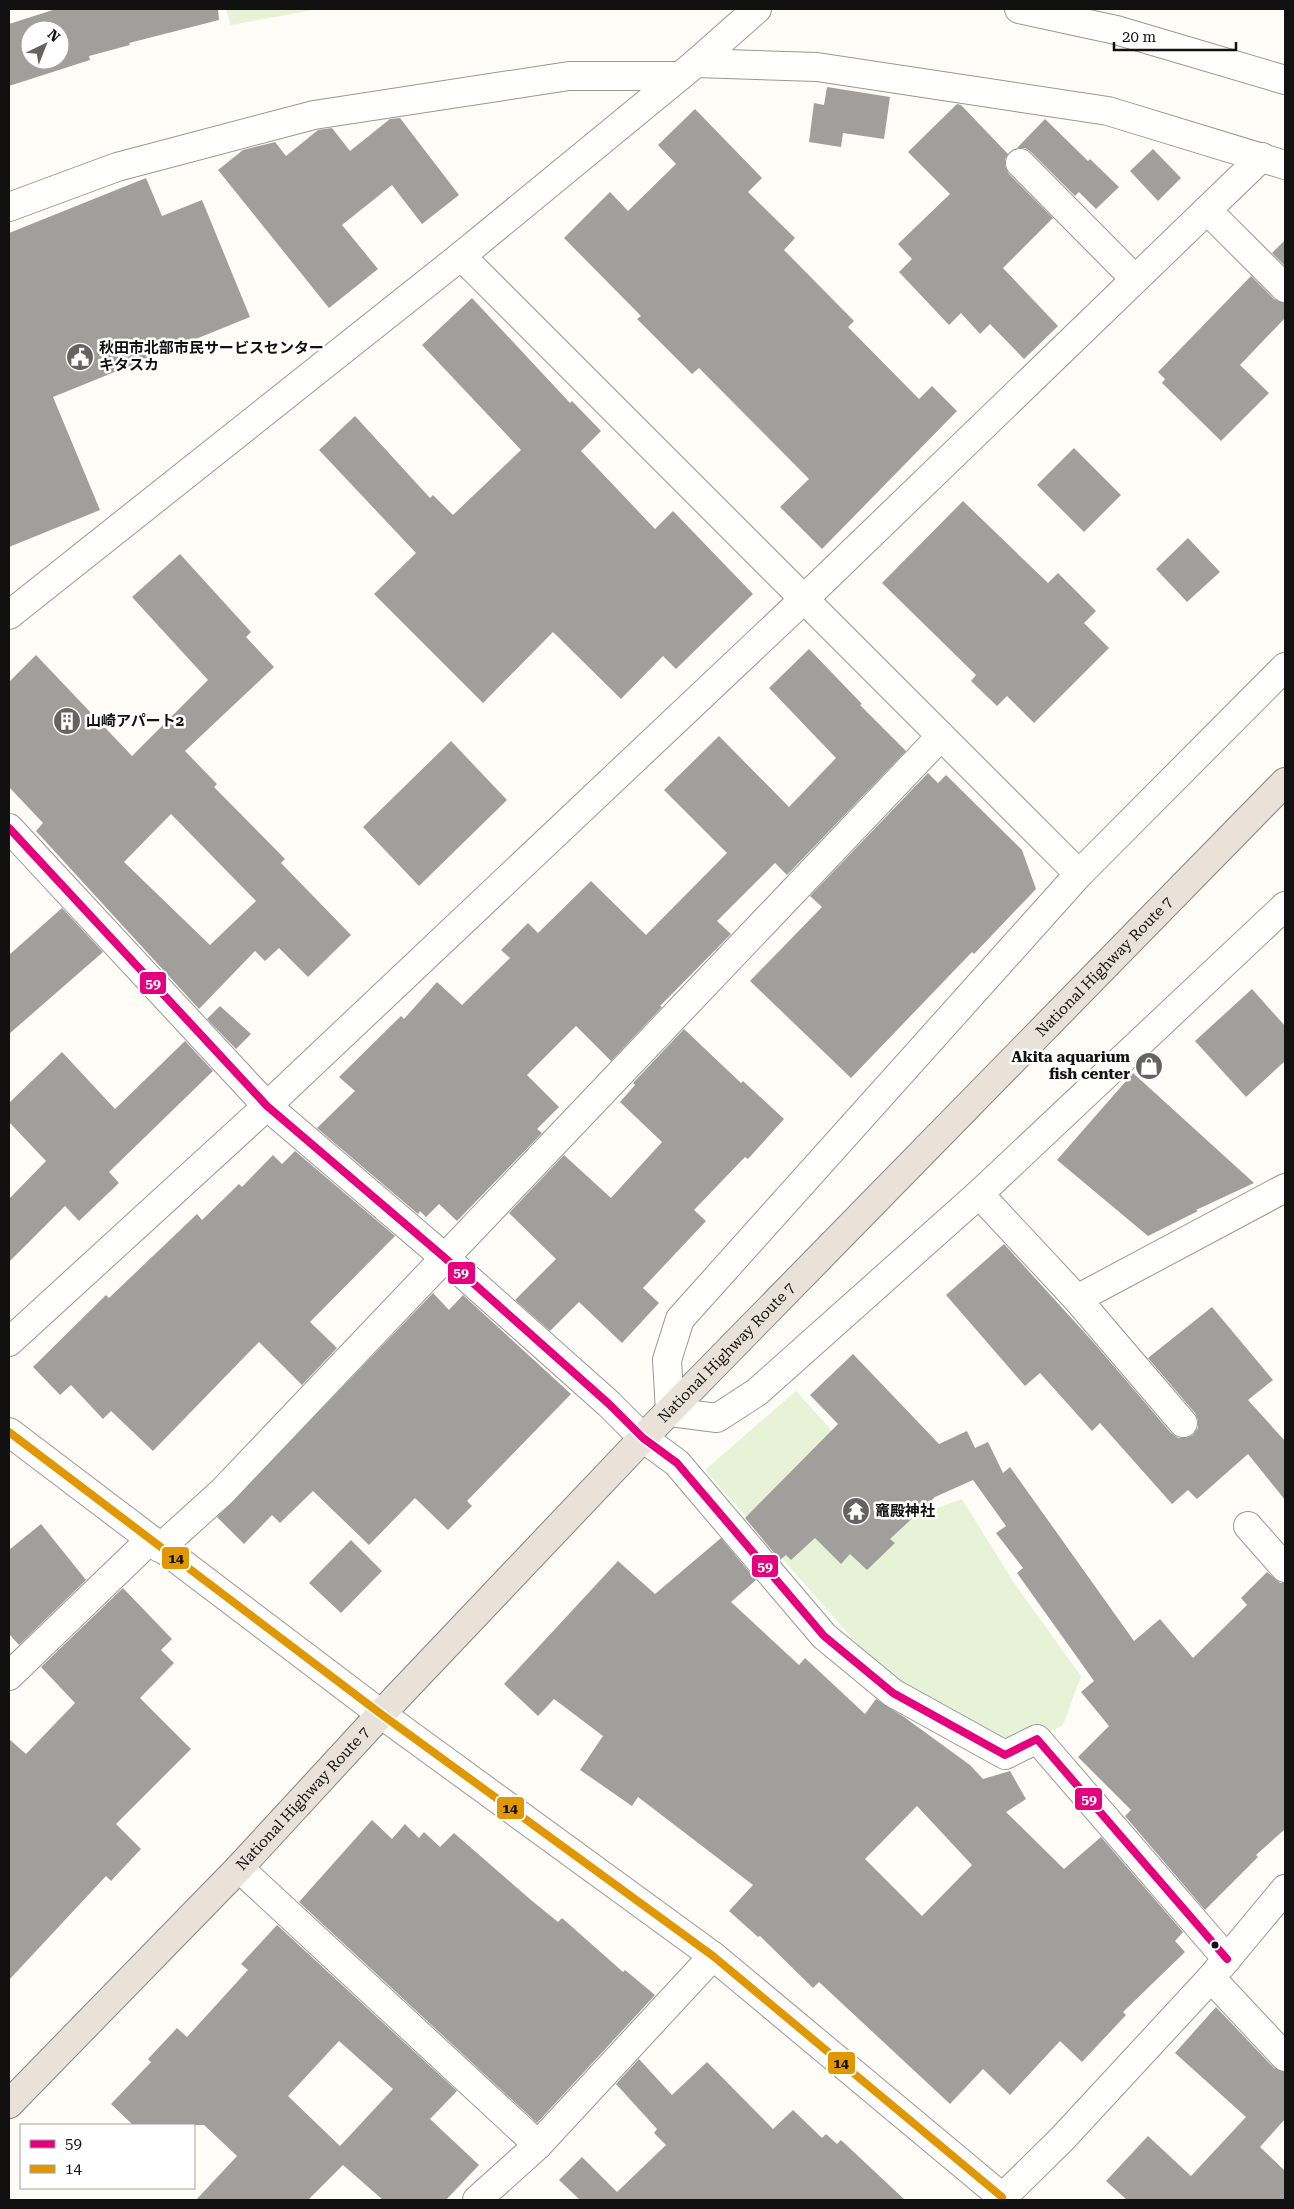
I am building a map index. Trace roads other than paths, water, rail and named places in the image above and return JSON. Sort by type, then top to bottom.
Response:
[{"type":"highway","name":"National Highway Route 7","points":[[9,2104],[239,1868],[381,1714],[643,1438],[1285,782]]},
{"type":"street","points":[[9,615],[461,256],[688,70],[757,9]]},
{"type":"street","points":[[1020,9],[1116,30],[1285,80]]},
{"type":"street","points":[[9,207],[117,167],[314,115],[568,76],[688,70],[817,67],[1108,111],[1274,161]]},
{"type":"street","points":[[9,1342],[267,1106],[804,599],[1207,210],[1274,161]]},
{"type":"street","points":[[1020,163],[1136,279]]},
{"type":"street","points":[[1207,210],[1285,288]]},
{"type":"street","points":[[461,256],[1079,874]]},
{"type":"street","points":[[1285,667],[1079,874],[680,1318],[667,1360],[670,1412],[718,1418],[757,1392],[978,1194],[1285,906]]},
{"type":"street","points":[[9,1676],[155,1544],[222,1492],[941,736]]},
{"type":"street","points":[[9,828],[267,1106],[445,1258],[609,1404],[643,1438],[676,1463],[824,1636],[894,1693],[1005,1755],[1037,1738],[1219,1968],[1285,2057]]},
{"type":"street","points":[[1077,1299],[1285,1188]]},
{"type":"street","points":[[978,1194],[1077,1299],[1183,1423]]},
{"type":"street","points":[[9,1432],[381,1714],[713,1956],[1001,2199],[1062,2139],[1219,1968],[1285,1889]]},
{"type":"street","points":[[1248,1526],[1285,1568]]},
{"type":"street","points":[[239,1868],[538,2145]]},
{"type":"street","points":[[477,2200],[538,2145],[713,1956]]},
{"type":"place","name":"秋田市北部市民サービスセンター キタスカ","points":[[80,357]]},
{"type":"place","name":"山崎アパート2","points":[[67,721]]},
{"type":"place","name":"Akita aquarium fish center","points":[[1149,1066]]},
{"type":"place","name":"竈殿神社","points":[[856,1511]]}]
